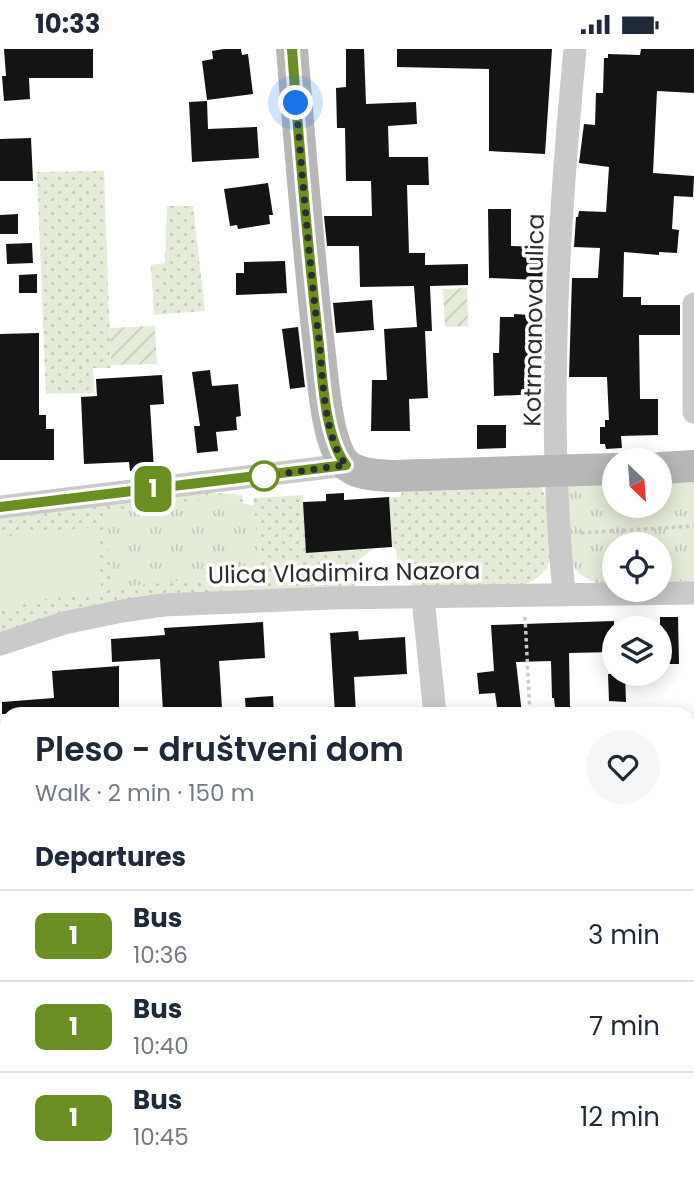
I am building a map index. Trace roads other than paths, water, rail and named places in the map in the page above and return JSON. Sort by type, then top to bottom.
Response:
[{"type":"street","points":[[292,49],[310,264],[326,400],[334,443],[346,465]]},
{"type":"street","name":"Kotrmanova ulica","points":[[564,593],[558,535],[556,318],[575,49]]},
{"type":"street","points":[[694,304],[694,412]]},
{"type":"street","points":[[0,507],[346,465],[363,473],[392,476],[602,469]]},
{"type":"street","points":[[672,467],[694,466]]},
{"type":"street","name":"Ulica Vladimira Nazora","points":[[0,645],[64,623],[163,605],[249,600],[694,593]]},
{"type":"street","points":[[423,598],[434,707]]}]
